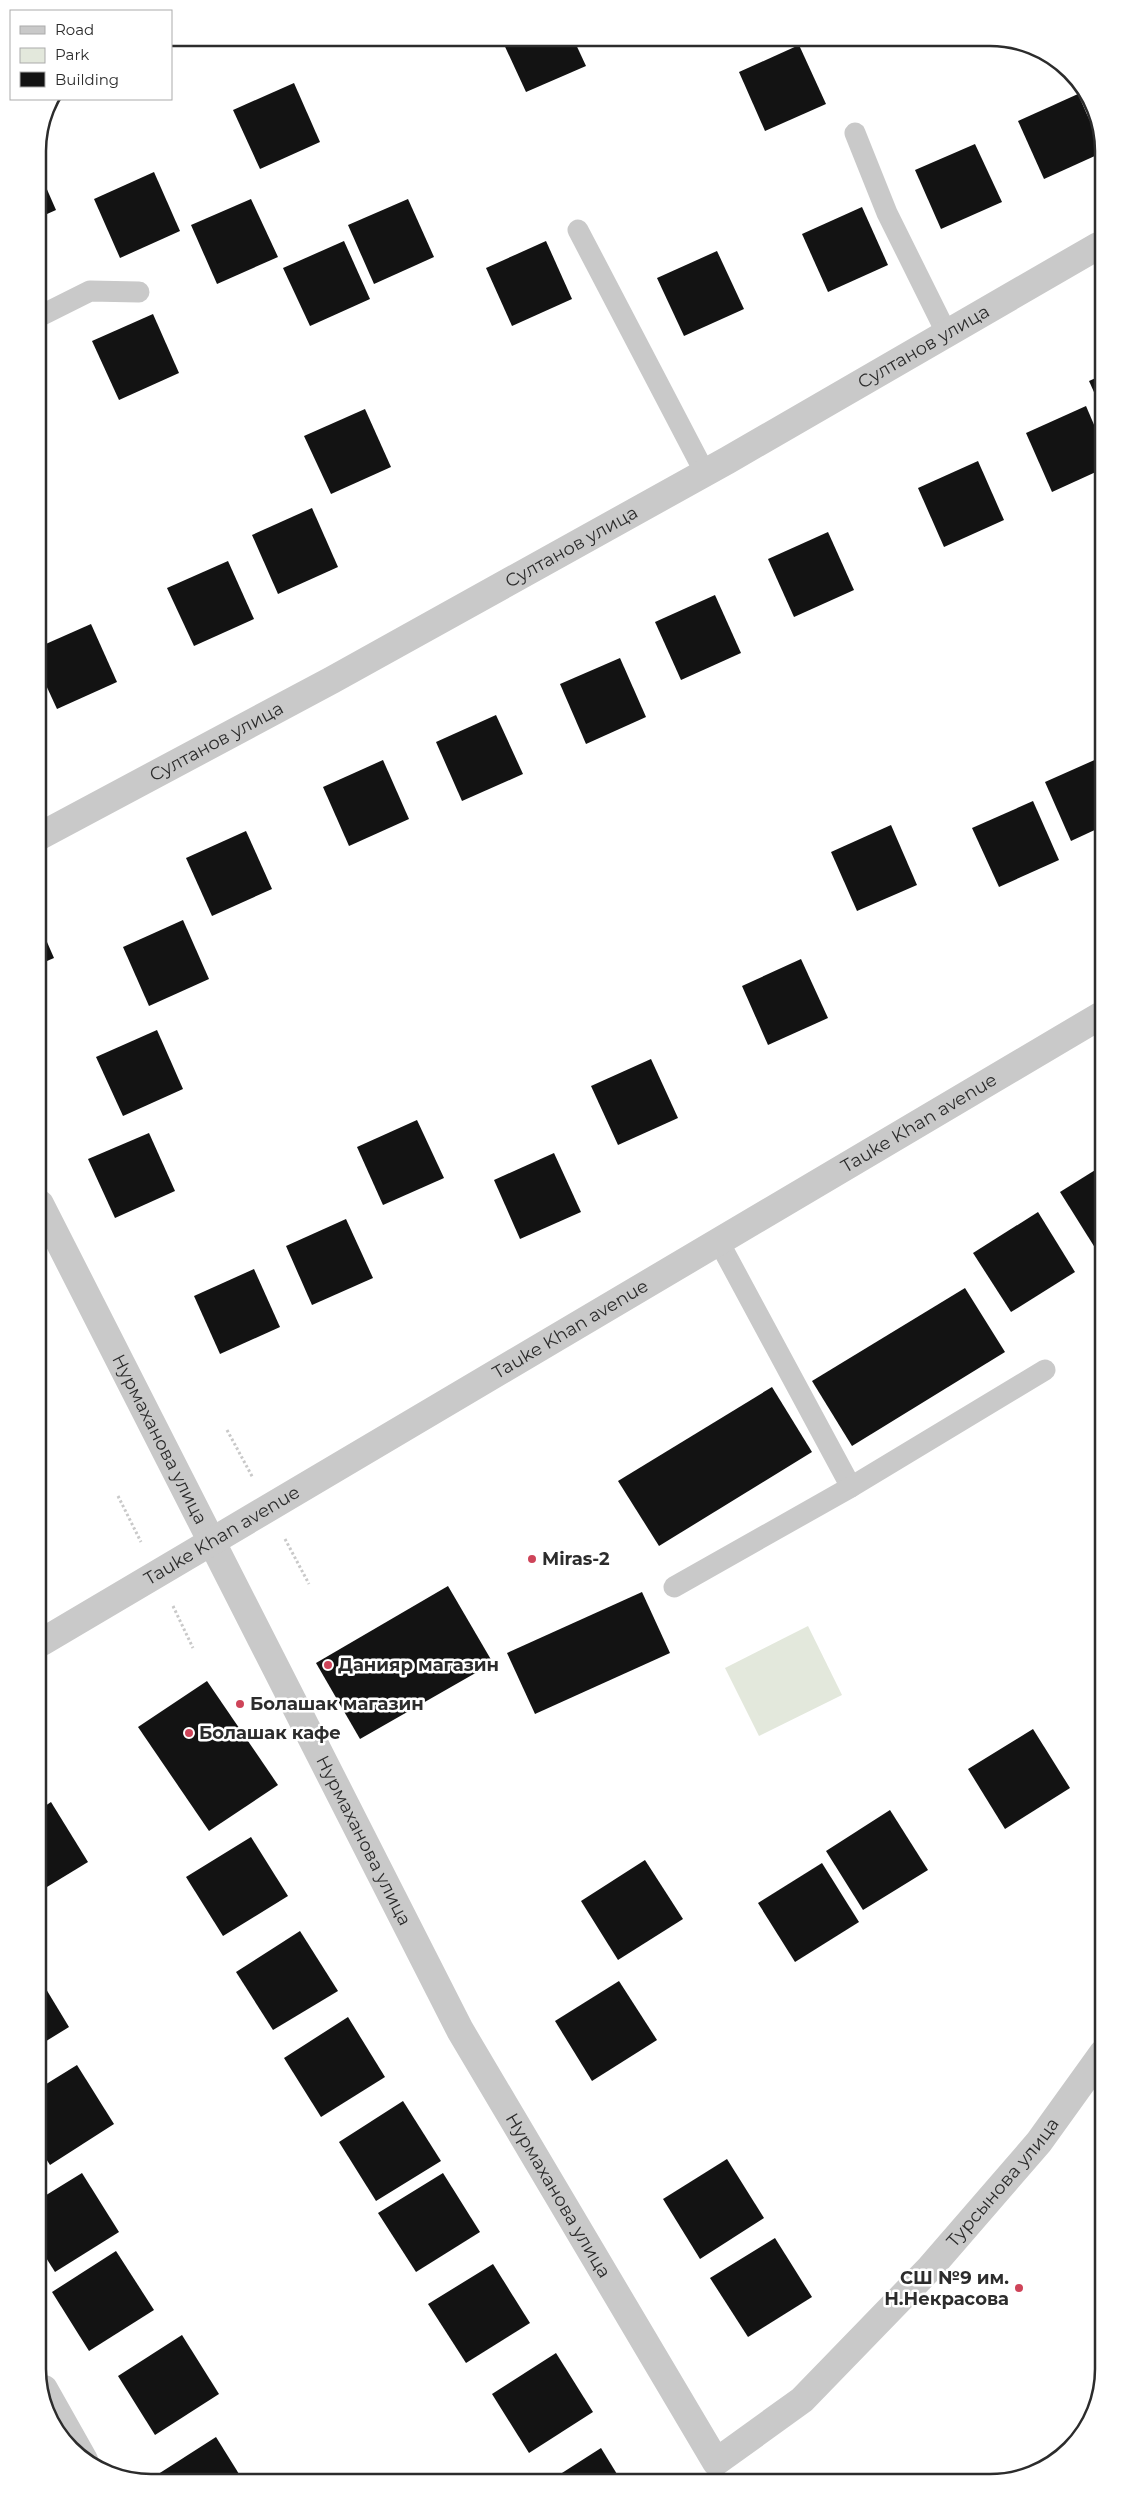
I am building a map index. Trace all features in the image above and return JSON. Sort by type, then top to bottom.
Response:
[{"type":"street","name":"Султанов улица","points":[[46,833],[332,680],[705,473],[1095,248]]},
{"type":"street","name":"Tauke Khan avenue","points":[[46,1640],[1095,1019]]},
{"type":"street","name":"Нурмаханова улица","points":[[46,1216],[460,2030],[716,2462]]},
{"type":"street","name":"Турсынова улица","points":[[716,2462],[802,2400],[930,2268],[1038,2142],[1095,2064]]},
{"type":"street","points":[[52,2404],[70,2436]]},
{"type":"lane","points":[[855,134],[887,213],[947,334]]},
{"type":"lane","points":[[578,230],[705,473]]},
{"type":"lane","points":[[46,313],[90,291],[139,292]]},
{"type":"lane","points":[[718,1242],[851,1487]]},
{"type":"lane","points":[[674,1587],[851,1487],[1045,1370]]},
{"type":"green space","points":[[808,1626],[842,1695],[759,1736],[725,1668]]},
{"type":"building","points":[[505,46],[577,46],[586,66],[526,92]]},
{"type":"building","points":[[799,46],[826,104],[765,131],[739,72]]},
{"type":"building","points":[[294,83],[320,142],[260,169],[233,110]]},
{"type":"building","points":[[1078,94],[1091,124],[1095,156],[1044,179],[1018,121]]},
{"type":"building","points":[[975,144],[1002,202],[941,229],[915,170]]},
{"type":"building","points":[[154,172],[180,231],[120,258],[94,199]]},
{"type":"building","points":[[46,187],[56,210],[46,214]]},
{"type":"building","points":[[251,199],[278,257],[217,284],[191,225]]},
{"type":"building","points":[[408,199],[434,257],[374,284],[348,225]]},
{"type":"building","points":[[862,207],[888,265],[828,292],[802,234]]},
{"type":"building","points":[[344,241],[370,299],[310,326],[283,268]]},
{"type":"building","points":[[546,241],[572,299],[512,326],[486,268]]},
{"type":"building","points":[[717,251],[744,309],[684,336],[657,278]]},
{"type":"building","points":[[153,314],[179,373],[119,400],[92,341]]},
{"type":"building","points":[[1095,378],[1095,394],[1089,381]]},
{"type":"building","points":[[1086,406],[1095,427],[1095,472],[1052,492],[1026,433]]},
{"type":"building","points":[[365,409],[391,467],[331,494],[304,436]]},
{"type":"building","points":[[978,461],[1004,520],[944,547],[918,488]]},
{"type":"building","points":[[312,508],[338,567],[278,594],[252,535]]},
{"type":"building","points":[[828,532],[854,590],[794,617],[768,559]]},
{"type":"building","points":[[228,561],[254,619],[194,646],[167,588]]},
{"type":"building","points":[[715,595],[741,653],[681,680],[655,622]]},
{"type":"building","points":[[91,624],[117,682],[57,709],[46,685],[46,644]]},
{"type":"building","points":[[620,658],[646,717],[586,744],[560,684]]},
{"type":"building","points":[[496,715],[523,774],[462,801],[436,742]]},
{"type":"building","points":[[383,760],[409,819],[349,846],[323,787]]},
{"type":"building","points":[[1095,760],[1095,830],[1071,841],[1045,782]]},
{"type":"building","points":[[1033,801],[1059,860],[999,887],[972,828]]},
{"type":"building","points":[[891,825],[917,885],[857,911],[831,852]]},
{"type":"building","points":[[246,831],[272,889],[212,916],[186,858]]},
{"type":"building","points":[[183,920],[209,979],[149,1006],[123,947]]},
{"type":"building","points":[[46,940],[54,958],[46,961]]},
{"type":"building","points":[[801,959],[828,1018],[768,1045],[742,986]]},
{"type":"building","points":[[157,1030],[183,1089],[123,1116],[96,1057]]},
{"type":"building","points":[[651,1059],[678,1118],[618,1145],[591,1086]]},
{"type":"building","points":[[417,1120],[444,1178],[383,1205],[357,1147]]},
{"type":"building","points":[[149,1133],[175,1191],[115,1218],[88,1159]]},
{"type":"building","points":[[554,1153],[581,1212],[520,1239],[494,1180]]},
{"type":"building","points":[[1095,1170],[1095,1248],[1060,1192]]},
{"type":"building","points":[[1038,1212],[1075,1272],[1011,1312],[973,1253]]},
{"type":"building","points":[[346,1219],[373,1278],[312,1305],[286,1246]]},
{"type":"building","points":[[254,1269],[280,1327],[220,1354],[194,1296]]},
{"type":"building","points":[[965,1288],[1005,1352],[852,1446],[812,1381]]},
{"type":"building","points":[[772,1387],[812,1452],[659,1546],[618,1481]]},
{"type":"building","points":[[448,1586],[493,1663],[360,1739],[316,1663]]},
{"type":"building","points":[[642,1592],[670,1653],[535,1714],[507,1653]]},
{"type":"building","points":[[207,1681],[278,1785],[209,1831],[138,1727]]},
{"type":"building","points":[[1033,1729],[1070,1788],[1005,1829],[968,1769]]},
{"type":"building","points":[[51,1802],[88,1862],[46,1888],[46,1805]]},
{"type":"building","points":[[890,1810],[928,1870],[863,1910],[826,1851]]},
{"type":"building","points":[[251,1837],[288,1896],[223,1936],[186,1877]]},
{"type":"building","points":[[645,1860],[683,1919],[618,1960],[581,1901]]},
{"type":"building","points":[[822,1863],[859,1922],[795,1962],[758,1903]]},
{"type":"building","points":[[300,1931],[338,1991],[273,2030],[236,1972]]},
{"type":"building","points":[[619,1981],[657,2040],[592,2081],[555,2021]]},
{"type":"building","points":[[46,1989],[69,2027],[46,2041]]},
{"type":"building","points":[[348,2017],[385,2077],[321,2117],[284,2058]]},
{"type":"building","points":[[77,2065],[114,2124],[50,2165],[46,2159],[46,2084]]},
{"type":"building","points":[[403,2101],[441,2161],[376,2201],[339,2142]]},
{"type":"building","points":[[727,2159],[764,2218],[700,2259],[663,2199]]},
{"type":"building","points":[[82,2173],[119,2232],[55,2272],[46,2258],[46,2195]]},
{"type":"building","points":[[443,2173],[480,2232],[416,2272],[378,2213]]},
{"type":"building","points":[[775,2238],[812,2297],[748,2337],[710,2278]]},
{"type":"building","points":[[116,2251],[154,2310],[89,2351],[52,2292]]},
{"type":"building","points":[[493,2264],[530,2323],[466,2363],[428,2304]]},
{"type":"building","points":[[182,2335],[219,2394],[155,2435],[118,2376]]},
{"type":"building","points":[[556,2353],[593,2412],[529,2453],[492,2394]]},
{"type":"building","points":[[216,2437],[239,2474],[158,2474]]},
{"type":"building","points":[[601,2448],[617,2474],[560,2474]]},
{"type":"place","name":"Miras-2","points":[[532,1559]]},
{"type":"place","name":"Данияр магазин","points":[[328,1665]]},
{"type":"place","name":"Болашак магазин","points":[[240,1704]]},
{"type":"place","name":"Болашак кафе","points":[[189,1733]]},
{"type":"place","name":"СШ №9 им. Н.Некрасова","points":[[1019,2288]]}]
